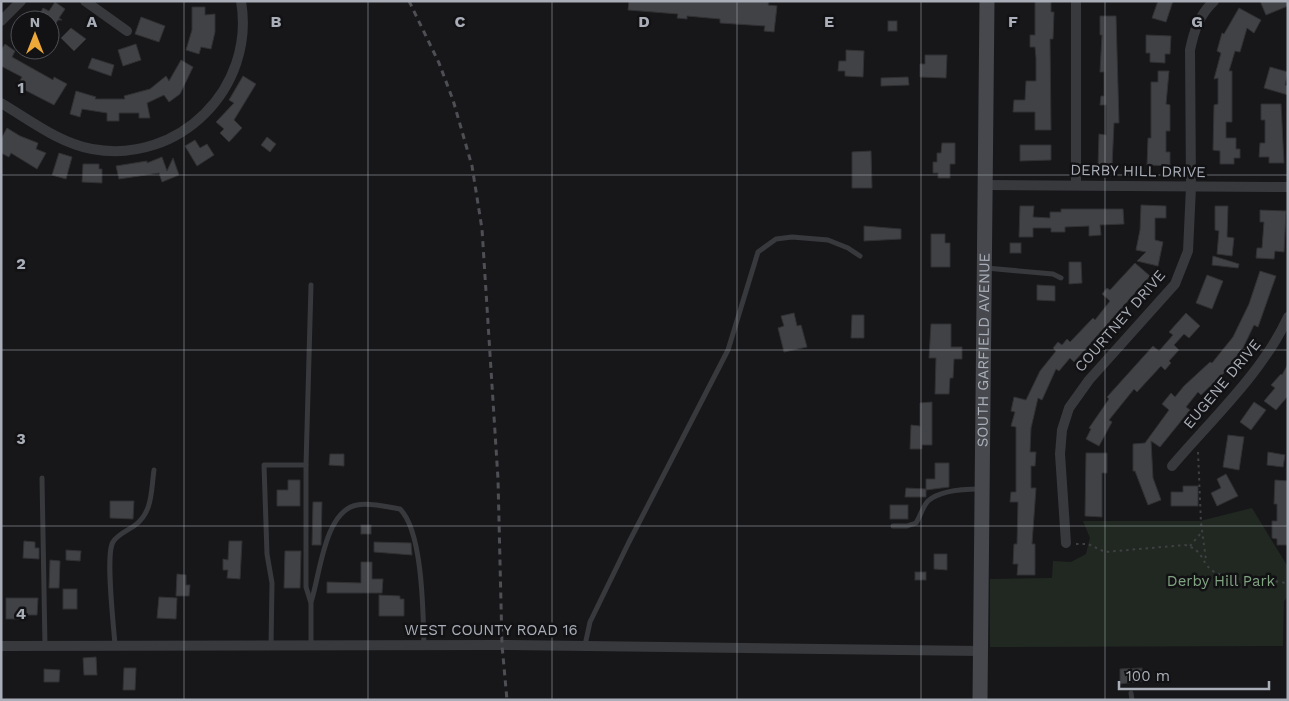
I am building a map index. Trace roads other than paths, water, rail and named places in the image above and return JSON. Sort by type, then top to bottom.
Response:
[{"type":"street","points":[[1,21],[21,1]]},
{"type":"street","points":[[84,1],[127,31]]},
{"type":"street","points":[[1,103],[62,139],[90,149],[134,151],[176,136],[207,114],[220,98],[229,81],[242,39],[241,1]]},
{"type":"street","name":"SOUTH GARFIELD AVENUE","points":[[980,700],[987,184],[987,1]]},
{"type":"street","points":[[1076,1],[1076,185]]},
{"type":"street","name":"COURTNEY DRIVE","points":[[1066,543],[1060,454],[1062,430],[1069,408],[1088,380],[1175,284],[1188,251],[1191,187],[1190,50],[1194,31],[1207,8],[1214,1]]},
{"type":"street","name":"DERBY HILL DRIVE","points":[[987,184],[1288,187]]},
{"type":"street","name":"EUGENE DRIVE","points":[[1172,466],[1261,363],[1277,340],[1288,317]]},
{"type":"street","name":"WEST COUNTY ROAD 16","points":[[1,646],[584,645],[980,651]]},
{"type":"lane","points":[[584,645],[590,622],[629,542],[728,350],[758,252],[776,239],[792,237],[828,240],[848,248],[860,256]]},
{"type":"lane","points":[[986,268],[1053,274],[1061,278]]},
{"type":"lane","points":[[311,285],[306,465],[306,587],[311,603],[311,645]]},
{"type":"lane","points":[[271,645],[272,583],[267,554],[264,465],[306,465]]},
{"type":"lane","points":[[115,646],[110,562],[112,543],[142,518],[148,510],[154,470]]},
{"type":"lane","points":[[42,478],[45,646]]},
{"type":"lane","points":[[893,526],[907,526],[916,523],[927,503],[939,495],[966,489],[983,489]]},
{"type":"lane","points":[[311,603],[329,532],[346,508],[359,504],[400,509],[404,512],[422,575],[424,645]]},
{"type":"lane","points":[[1131,693],[1132,700]]},
{"type":"railway","points":[[409,1],[439,63],[453,100],[472,166],[482,229],[498,479],[502,645],[507,700]]},
{"type":"park label","name":"Derby Hill Park","points":[[1221,581]]}]
